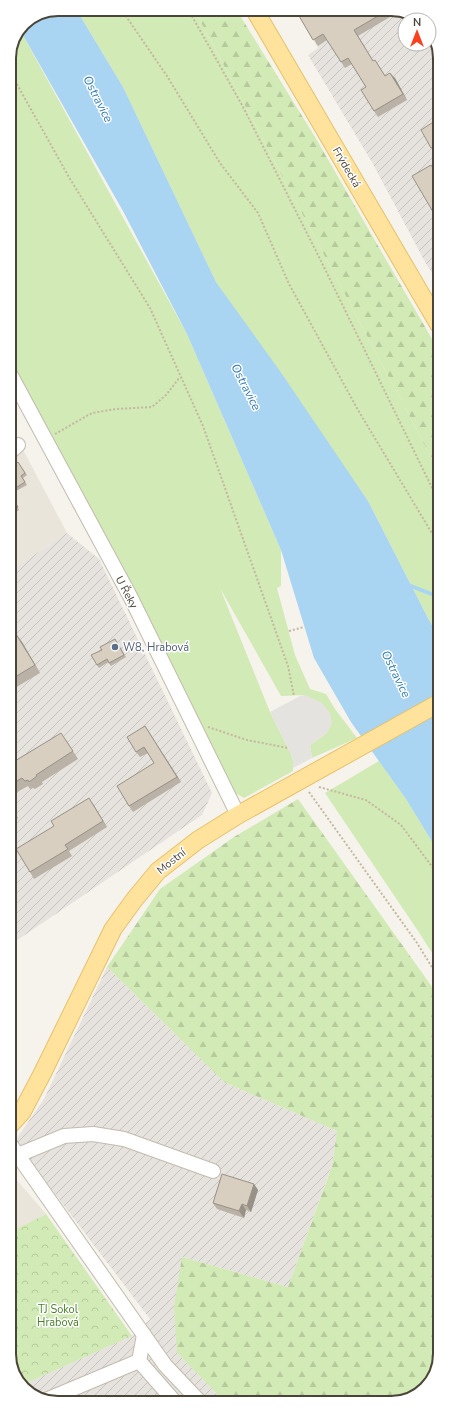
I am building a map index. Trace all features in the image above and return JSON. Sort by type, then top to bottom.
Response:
[{"type":"main road","name":"Frýdecká","points":[[258,16],[433,315]]},
{"type":"main road","name":"Mostní","points":[[16,1118],[22,1112],[42,1074],[113,929],[158,871],[198,840],[238,815],[312,782],[362,746],[433,706]]},
{"type":"street","name":"U Řeky","points":[[16,384],[130,598],[238,815]]},
{"type":"street","points":[[16,1148],[64,1136],[93,1134],[124,1139],[213,1171]]},
{"type":"street","points":[[16,1152],[165,1365],[194,1396]]},
{"type":"street","points":[[139,1361],[144,1335]]},
{"type":"street","points":[[56,1396],[139,1361]]},
{"type":"street","points":[[139,1361],[169,1396]]},
{"type":"path","points":[[126,16],[167,76],[220,163],[258,213],[289,284],[350,397],[433,535]]},
{"type":"path","points":[[192,16],[242,105],[319,257],[433,490]]},
{"type":"path","points":[[16,83],[70,179],[150,308],[181,376],[203,426],[252,564],[288,666],[294,696]]},
{"type":"path","points":[[45,440],[92,413],[152,406],[166,396],[181,376]]},
{"type":"path","points":[[289,631],[304,627]]},
{"type":"path","points":[[186,712],[210,727],[247,740],[288,748]]},
{"type":"path","points":[[433,868],[401,825],[366,800],[312,782],[310,792],[417,943],[433,969]]},
{"type":"shaded area","points":[[299,16],[397,16],[397,52],[433,52],[433,275],[373,164],[308,55],[318,48]]},
{"type":"shaded area","points":[[16,436],[67,533],[16,567]]},
{"type":"shaded area","points":[[67,533],[99,559],[212,793],[202,815],[16,941],[16,567]]},
{"type":"shaded area","points":[[305,695],[322,703],[330,713],[332,723],[327,733],[310,745],[312,758],[293,768],[291,754],[270,712],[300,696]]},
{"type":"shaded area","points":[[107,967],[224,1082],[337,1131],[332,1165],[288,1287],[182,1257],[177,1353],[219,1396],[55,1396],[44,1394],[27,1383],[132,1336],[150,1319],[16,1142],[16,1140],[44,1099]]},
{"type":"shaded area","points":[[16,1179],[46,1214],[16,1229]]},
{"type":"shaded area","points":[[165,1365],[194,1396],[178,1396],[158,1371]]},
{"type":"green space","points":[[80,16],[198,16],[433,461],[433,627],[368,501],[216,282],[123,87]]},
{"type":"green space","points":[[198,16],[240,16],[315,137],[433,341],[433,461]]},
{"type":"green space","points":[[23,35],[187,334],[281,550],[281,586],[277,588],[295,655],[310,689],[326,694],[335,709],[357,738],[312,758],[310,745],[327,733],[305,695],[281,696],[220,588],[270,712],[293,761],[293,771],[244,798],[232,791],[16,384],[16,58],[19,42]]},
{"type":"green space","points":[[379,761],[406,799],[433,843],[433,954],[418,931],[325,793]]},
{"type":"green space","points":[[298,799],[433,988],[433,1354],[431,1368],[424,1380],[419,1386],[402,1395],[219,1396],[177,1353],[174,1307],[182,1257],[288,1287],[332,1166],[337,1131],[224,1082],[107,967],[160,889],[234,837]]},
{"type":"green space","name":"TJ Sokol Hrabová","points":[[46,1214],[132,1336],[27,1383],[20,1373],[16,1360],[16,1229]]},
{"type":"water","name":"Ostravice","points":[[58,16],[80,16],[123,87],[216,282],[282,374],[368,501],[433,627],[433,843],[406,799],[351,722],[314,658],[281,550],[187,334],[123,211],[23,35],[28,28],[42,19]]},
{"type":"building","points":[[299,16],[378,16],[354,30],[373,61],[375,60],[385,76],[390,73],[403,94],[374,111],[361,90],[366,87],[348,58],[341,62],[323,34],[313,40]]},
{"type":"building","points":[[433,122],[433,147],[431,148],[421,130]]},
{"type":"building","points":[[431,165],[433,168],[433,212],[412,176]]},
{"type":"building","points":[[18,462],[25,473],[21,476],[25,482],[16,488],[16,464]]},
{"type":"building","points":[[16,634],[35,665],[16,676]]},
{"type":"building","points":[[115,639],[124,655],[109,663],[107,659],[97,665],[91,655],[102,650],[100,647]]},
{"type":"building","points":[[145,726],[177,777],[129,806],[117,786],[154,763],[144,747],[136,752],[127,737]]},
{"type":"building","points":[[61,733],[73,751],[36,775],[37,776],[29,782],[28,780],[25,781],[22,778],[16,782],[16,760]]},
{"type":"building","points":[[89,798],[103,821],[65,845],[68,849],[30,872],[16,849],[54,826],[51,821]]},
{"type":"building","points":[[222,1174],[254,1184],[247,1206],[242,1204],[239,1211],[213,1203]]},
{"type":"waterway","points":[[411,586],[433,595]]},
{"type":"place","name":"W8, Hrabová","points":[[115,647]]}]
